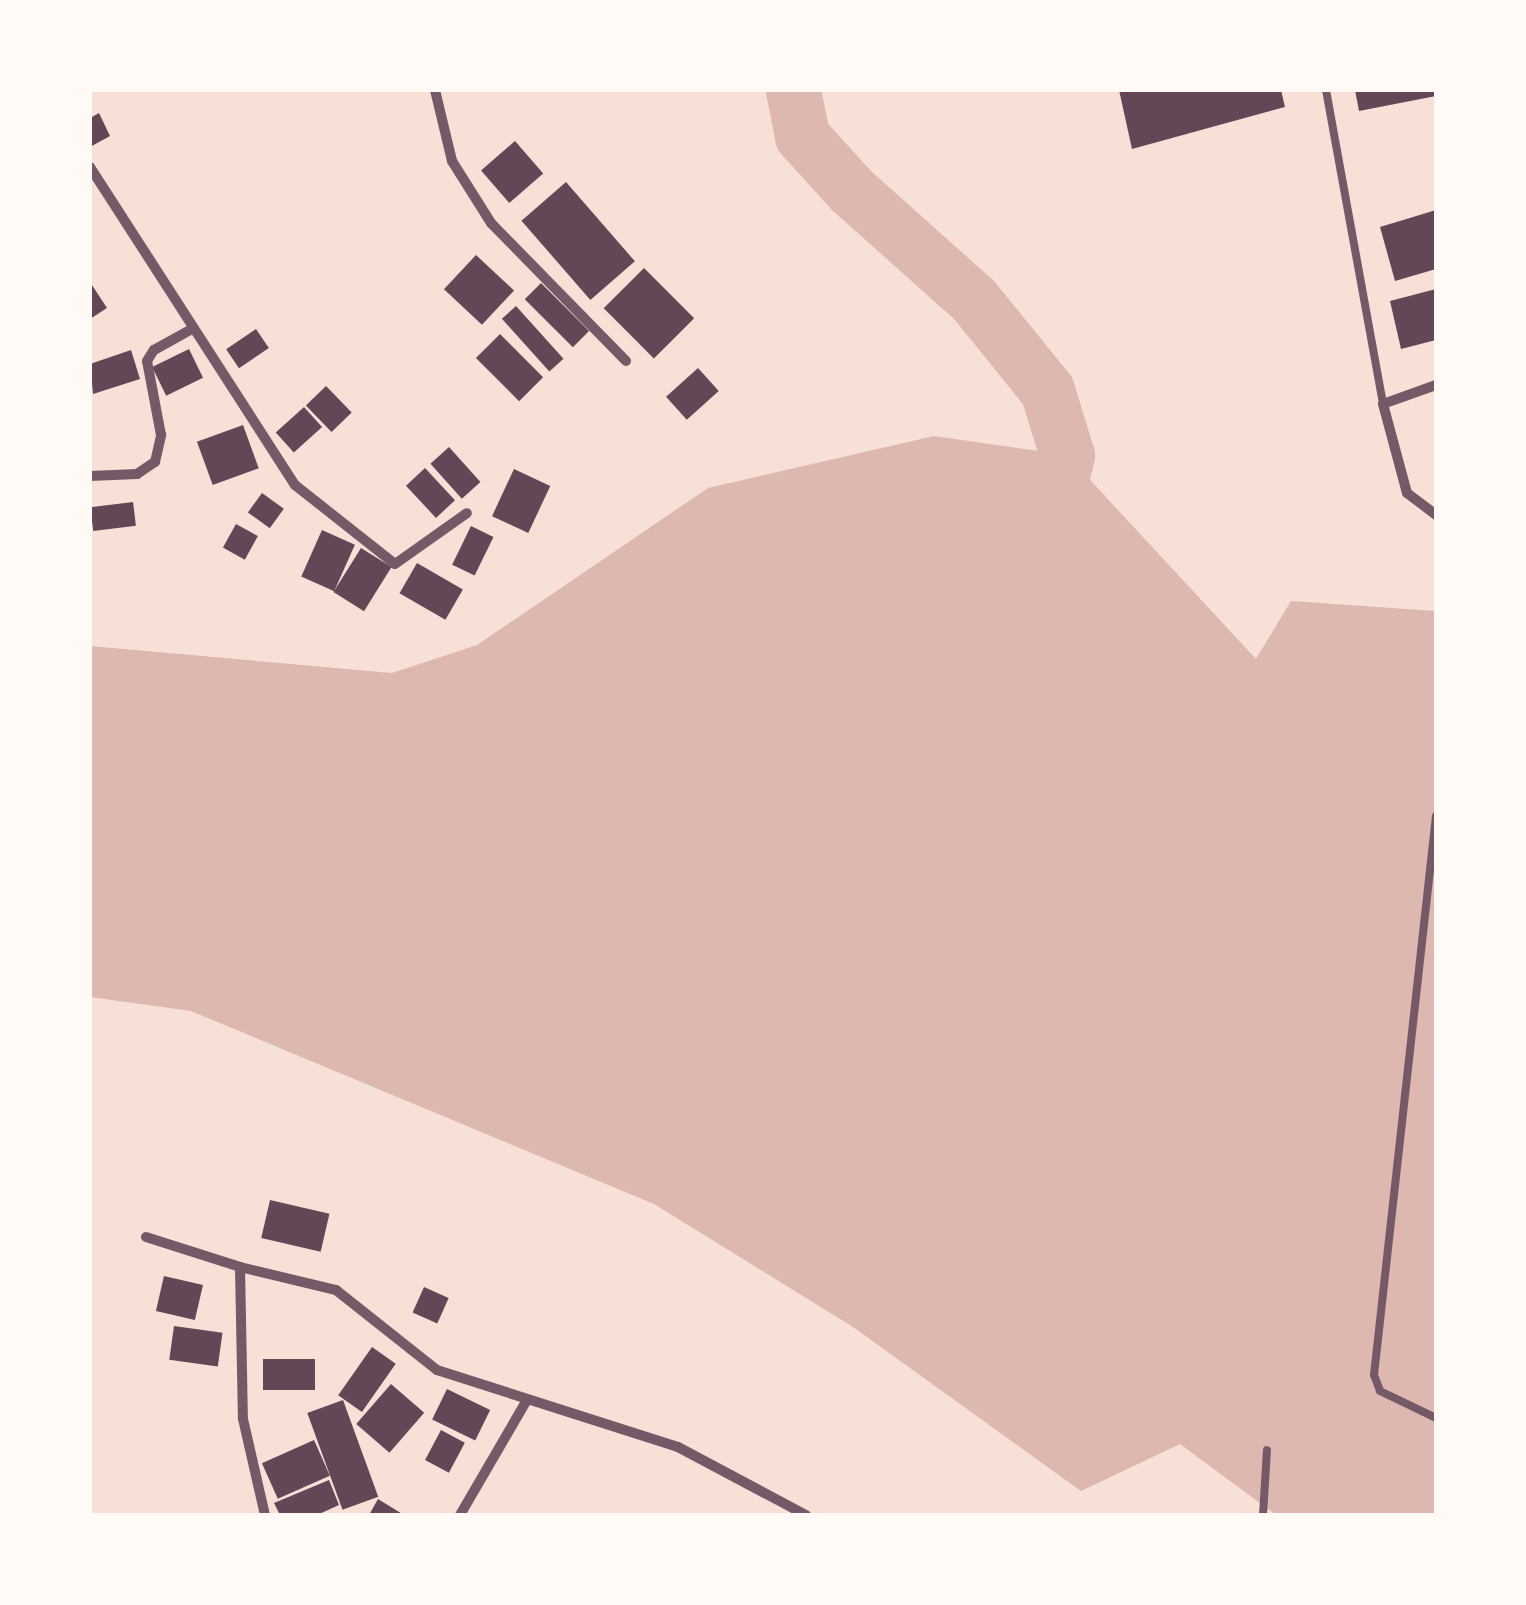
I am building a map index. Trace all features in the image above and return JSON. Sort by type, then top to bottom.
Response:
[{"type":"street","points":[[434,90],[452,161],[492,222],[626,361]]},
{"type":"street","points":[[90,167],[295,485],[395,564],[467,512]]},
{"type":"street","points":[[90,476],[137,474],[155,462],[160,435],[147,362],[154,350],[192,329]]},
{"type":"street","points":[[1436,385],[1382,404],[1407,493],[1436,515]]},
{"type":"street","points":[[146,1237],[240,1267],[336,1290],[438,1370],[678,1447],[806,1515]]},
{"type":"street","points":[[240,1267],[243,1419],[265,1515]]},
{"type":"street","points":[[460,1515],[527,1400]]},
{"type":"lane","points":[[1326,90],[1382,404]]},
{"type":"lane","points":[[1436,816],[1374,1375],[1392,1399],[1436,1418]]},
{"type":"lane","points":[[1262,1515],[1266,1450]]},
{"type":"shaded area","points":[[934,436],[1067,455],[1256,659],[1291,601],[1436,611],[1436,1515],[1276,1515],[1180,1444],[1081,1491],[853,1327],[654,1204],[191,1011],[90,997],[90,646],[392,673],[477,645],[708,488]]},
{"type":"building","points":[[1119,90],[1281,90],[1285,107],[1132,149]]},
{"type":"building","points":[[1355,90],[1435,90],[1436,96],[1359,111]]},
{"type":"building","points":[[99,113],[110,136],[90,147],[90,118]]},
{"type":"building","points":[[515,141],[543,173],[509,203],[481,171]]},
{"type":"building","points":[[566,182],[635,261],[590,300],[521,221]]},
{"type":"building","points":[[1436,210],[1436,269],[1395,281],[1380,227]]},
{"type":"building","points":[[476,255],[514,290],[482,325],[444,289]]},
{"type":"building","points":[[644,268],[694,318],[654,359],[604,308]]},
{"type":"building","points":[[90,282],[107,308],[90,319]]},
{"type":"building","points":[[541,283],[589,331],[573,347],[525,299]]},
{"type":"building","points":[[1436,289],[1436,340],[1401,349],[1390,301]]},
{"type":"building","points":[[516,306],[564,359],[549,371],[502,319]]},
{"type":"building","points":[[256,329],[269,348],[239,368],[226,349]]},
{"type":"building","points":[[500,334],[543,377],[519,401],[476,358]]},
{"type":"building","points":[[189,349],[203,378],[166,396],[152,367]]},
{"type":"building","points":[[131,350],[140,379],[93,394],[90,364]]},
{"type":"building","points":[[698,368],[719,391],[687,420],[666,397]]},
{"type":"building","points":[[326,386],[352,413],[332,432],[306,405]]},
{"type":"building","points":[[304,407],[322,427],[294,452],[276,432]]},
{"type":"building","points":[[243,425],[259,468],[213,485],[197,442]]},
{"type":"building","points":[[449,447],[480,482],[462,499],[430,464]]},
{"type":"building","points":[[425,468],[455,500],[436,518],[406,486]]},
{"type":"building","points":[[514,469],[550,486],[528,533],[492,516]]},
{"type":"building","points":[[262,493],[284,509],[270,528],[248,512]]},
{"type":"building","points":[[133,502],[136,526],[93,531],[90,507]]},
{"type":"building","points":[[236,524],[258,536],[245,560],[223,548]]},
{"type":"building","points":[[471,526],[493,537],[475,576],[452,565]]},
{"type":"building","points":[[322,530],[355,545],[334,591],[301,577]]},
{"type":"building","points":[[361,548],[392,567],[364,611],[333,592]]},
{"type":"building","points":[[417,563],[463,590],[445,620],[400,593]]},
{"type":"building","points":[[270,1200],[329,1214],[321,1252],[261,1238]]},
{"type":"building","points":[[164,1276],[203,1285],[195,1320],[156,1311]]},
{"type":"building","points":[[424,1287],[449,1298],[437,1324],[413,1313]]},
{"type":"building","points":[[174,1326],[223,1333],[218,1366],[169,1360]]},
{"type":"building","points":[[372,1347],[396,1364],[362,1412],[338,1395]]},
{"type":"building","points":[[263,1359],[315,1359],[315,1390],[263,1390]]},
{"type":"building","points":[[391,1384],[424,1413],[389,1453],[356,1424]]},
{"type":"building","points":[[447,1389],[490,1410],[475,1441],[432,1420]]},
{"type":"building","points":[[343,1400],[378,1497],[343,1510],[307,1413]]},
{"type":"building","points":[[441,1430],[465,1443],[449,1473],[425,1460]]},
{"type":"building","points":[[314,1440],[330,1476],[278,1499],[262,1463]]},
{"type":"building","points":[[329,1480],[339,1505],[317,1515],[280,1515],[274,1503]]},
{"type":"building","points":[[378,1499],[404,1515],[369,1515]]},
{"type":"waterway","points":[[793,90],[802,136],[851,190],[974,300],[1047,390],[1067,455],[1050,526]]}]
